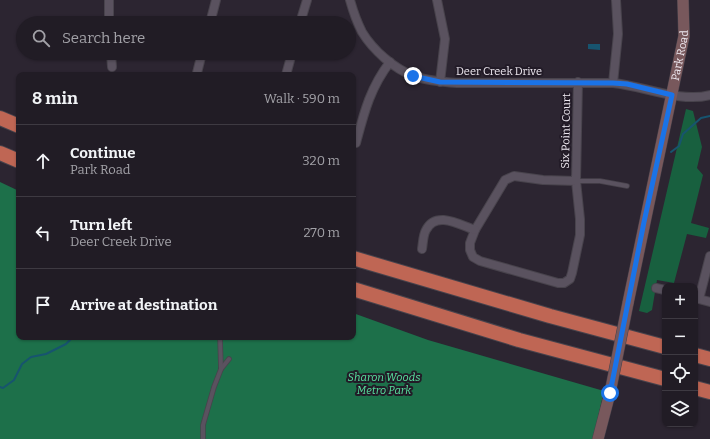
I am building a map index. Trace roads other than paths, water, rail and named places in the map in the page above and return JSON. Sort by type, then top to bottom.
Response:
[{"type":"highway","points":[[0,118],[16,125]]},
{"type":"highway","points":[[0,153],[16,160]]},
{"type":"highway","points":[[356,259],[550,316],[662,346]]},
{"type":"highway","points":[[356,290],[519,340],[662,378]]},
{"type":"highway","points":[[698,356],[710,359]]},
{"type":"highway","points":[[698,389],[710,392]]},
{"type":"main road","name":"Park Road","points":[[598,439],[610,393],[684,36],[684,0]]},
{"type":"street","points":[[109,0],[109,16]]},
{"type":"street","points":[[212,16],[216,0]]},
{"type":"street","points":[[302,16],[307,0]]},
{"type":"street","name":"Deer Creek Drive","points":[[350,0],[354,16]]},
{"type":"street","points":[[437,0],[445,39],[440,82]]},
{"type":"street","points":[[613,83],[618,34],[616,0]]},
{"type":"street","name":"Deer Creek Drive","points":[[356,19],[363,34],[390,62],[413,76],[440,82],[613,83],[627,84],[685,97],[702,97],[710,94]]},
{"type":"street","points":[[112,60],[112,67]]},
{"type":"street","points":[[197,72],[200,60]]},
{"type":"street","points":[[287,72],[290,60]]},
{"type":"street","points":[[356,143],[366,105],[373,88],[390,62]]},
{"type":"street","name":"Six Point Court","points":[[475,230],[470,243],[470,250],[474,257],[480,261],[558,283],[564,283],[570,279],[580,235],[576,181],[578,82]]},
{"type":"street","points":[[422,249],[426,230],[432,222],[442,219],[475,230],[505,180],[514,176],[543,180],[576,181]]},
{"type":"street","points":[[698,295],[710,256]]},
{"type":"street","points":[[656,288],[662,289]]},
{"type":"street","points":[[698,298],[710,302]]},
{"type":"lane","name":"Six Point Court","points":[[576,181],[600,181],[627,186]]},
{"type":"lane","points":[[220,340],[221,369]]},
{"type":"lane","points":[[203,439],[203,425],[214,387],[221,369],[229,359]]},
{"type":"water","points":[[588,44],[600,44],[600,50],[588,49]]},
{"type":"waterway","points":[[671,152],[679,146],[683,134],[701,118],[710,116]]},
{"type":"waterway","points":[[0,387],[3,388],[14,380],[22,364],[31,357],[46,354],[66,344],[70,340]]},
{"type":"park label","name":"Sharon Woods Metro Park","points":[[384,383]]}]
